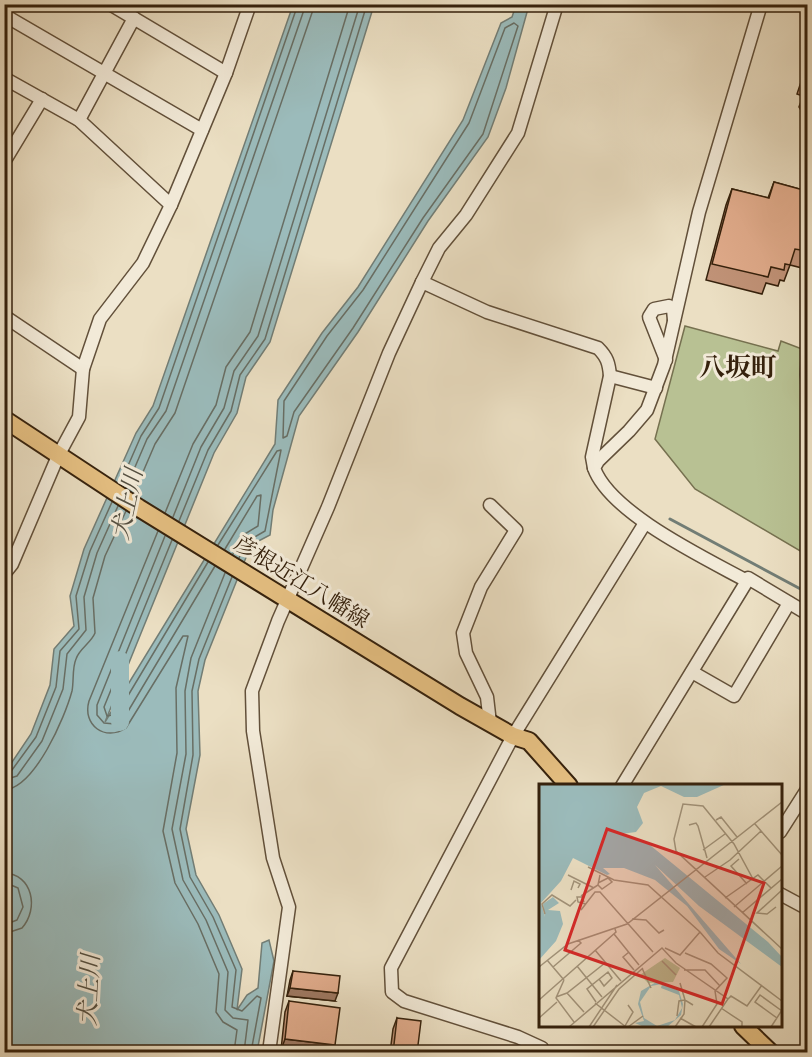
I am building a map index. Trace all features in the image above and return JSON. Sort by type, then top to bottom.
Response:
[{"type":"main road","name":"彦根近江八幡線","points":[[4,419],[63,459],[490,723],[513,736],[529,741],[567,784]]},
{"type":"main road","points":[[744,1027],[770,1053]]},
{"type":"street","points":[[110,4],[226,73]]},
{"type":"street","points":[[4,574],[12,564],[63,459],[79,417],[83,369],[100,319],[143,263],[171,205],[226,73],[250,4]]},
{"type":"street","points":[[269,1053],[289,907],[273,858],[253,731],[252,691],[286,596],[389,353],[422,282],[439,248],[466,215],[518,133],[557,4]]},
{"type":"street","points":[[594,468],[598,460],[629,431],[647,410],[656,388],[666,360],[699,212],[761,4]]},
{"type":"street","points":[[4,15],[202,130]]},
{"type":"street","points":[[78,120],[134,18]]},
{"type":"street","points":[[4,78],[78,120],[171,205]]},
{"type":"street","points":[[4,162],[42,99]]},
{"type":"street","points":[[422,282],[487,312],[598,348],[609,363],[610,375],[592,457],[597,478],[645,523],[747,581]]},
{"type":"street","points":[[666,360],[649,317],[654,309],[669,306],[673,309],[675,321]]},
{"type":"street","points":[[4,316],[83,369]]},
{"type":"street","points":[[610,375],[656,388]]},
{"type":"street","points":[[490,506],[516,530],[481,587],[463,633],[466,653],[488,697],[490,723]]},
{"type":"street","points":[[542,1048],[518,1036],[404,1001],[392,992],[391,968],[513,736],[645,523]]},
{"type":"street","points":[[623,784],[748,578],[807,614]]},
{"type":"street","points":[[692,672],[734,696],[789,603]]},
{"type":"street","points":[[782,829],[807,790]]},
{"type":"street","points":[[782,897],[807,909]]},
{"type":"green space","points":[[685,326],[778,351],[781,341],[802,349],[800,375],[808,424],[807,555],[695,489],[655,439]]},
{"type":"water","points":[[293,5],[374,5],[270,342],[246,377],[237,413],[214,453],[105,722],[275,444],[278,400],[322,333],[358,287],[463,120],[501,23],[512,17],[516,5],[529,5],[506,88],[488,137],[428,221],[358,332],[299,416],[273,510],[270,535],[251,545],[205,660],[198,691],[200,755],[186,829],[196,875],[219,915],[242,969],[237,1010],[247,995],[258,988],[262,943],[269,940],[274,961],[257,1052],[5,1052],[4,947],[7,932],[4,918],[9,906],[4,882],[4,774],[31,734],[50,685],[54,649],[74,626],[70,596],[84,549],[136,433],[153,406]]},
{"type":"water","points":[[807,327],[807,414],[800,371]]},
{"type":"building","points":[[807,64],[807,80],[803,78]]},
{"type":"building","points":[[774,182],[807,191],[807,251],[795,249],[790,265],[785,264],[784,270],[771,267],[768,277],[712,264],[732,189],[769,198]]},
{"type":"building","points":[[293,971],[340,976],[338,993],[290,988]]},
{"type":"building","points":[[289,1001],[340,1008],[335,1045],[285,1039]]},
{"type":"building","points":[[397,1018],[421,1021],[417,1053],[393,1053]]},
{"type":"waterway","points":[[670,519],[808,593]]},
{"type":"waterway","name":"犬上川","points":[[120,660],[120,722]]},
{"type":"district","name":"八坂町","points":[[738,367]]}]
